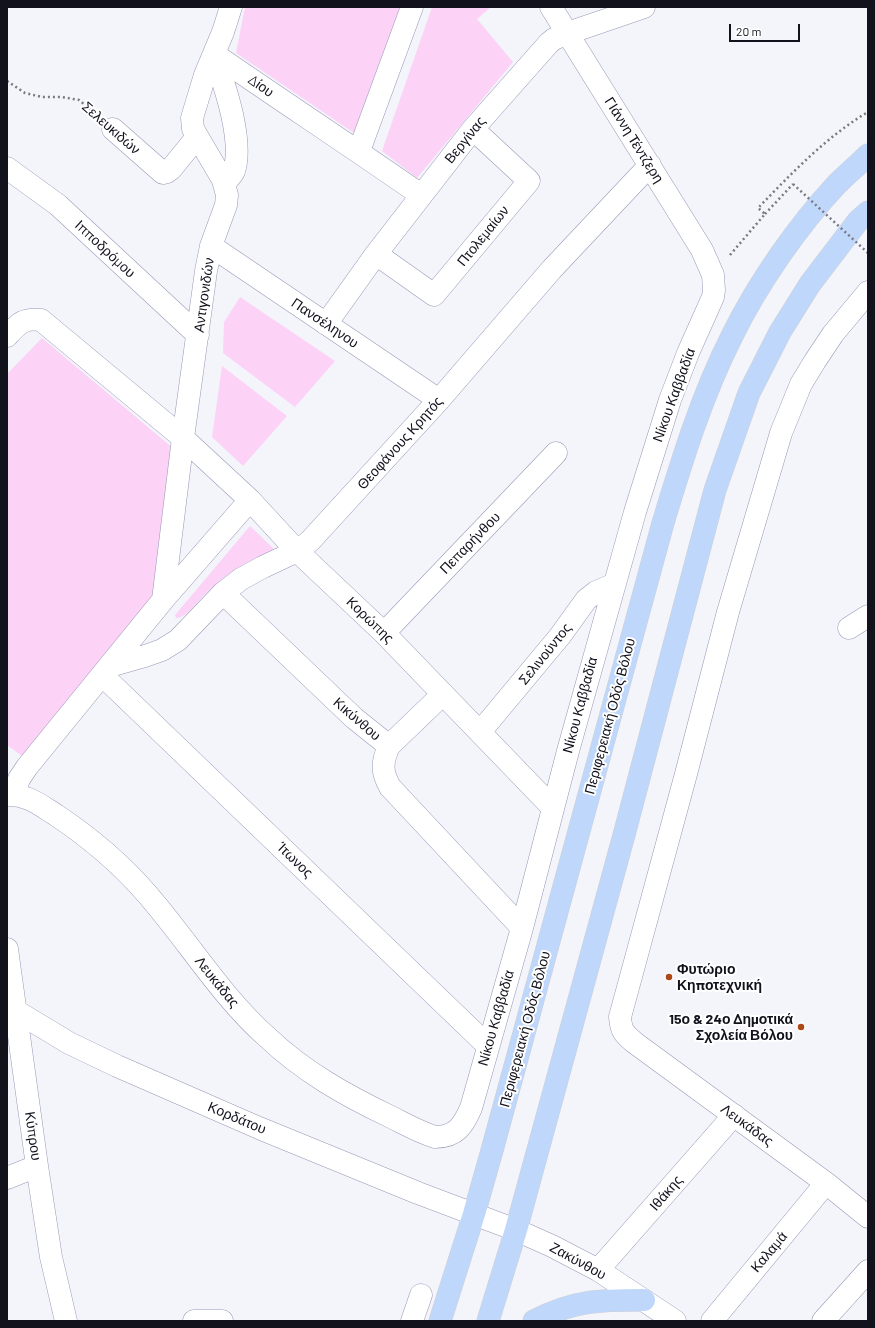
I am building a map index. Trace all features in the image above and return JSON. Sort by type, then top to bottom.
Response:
[{"type":"main road","name":"Περιφερειακή Οδός Βόλου","points":[[440,1321],[474,1214],[496,1138],[663,523],[677,475],[701,406],[732,335],[751,301],[782,252],[806,220],[838,184],[868,155]]},
{"type":"main road","points":[[488,1321],[516,1230],[624,835],[715,490],[749,393],[780,332],[810,284],[858,221],[868,212]]},
{"type":"main road","points":[[534,1321],[548,1314],[582,1303],[598,1300],[644,1300]]},
{"type":"street","name":"Αντιγονιδών","points":[[163,600],[206,271],[211,246],[228,198],[224,183],[193,129],[192,118],[205,75],[223,32],[231,7]]},
{"type":"street","points":[[359,151],[412,7]]},
{"type":"street","name":"ΓΙάννη Τέντζερη","points":[[551,7],[702,250],[713,275]]},
{"type":"street","name":"Βεργίνας","points":[[326,324],[376,254],[473,129],[554,38],[644,7]]},
{"type":"street","name":"Δίου","points":[[214,54],[288,105],[359,151],[421,195]]},
{"type":"street","name":"Δίου","points":[[214,54],[228,99],[235,138],[236,155],[234,171],[224,183]]},
{"type":"street","name":"Σελευκιδών","points":[[113,129],[163,173],[171,169],[197,137]]},
{"type":"street","name":"Πτολεμαίων","points":[[376,254],[434,295],[529,181],[473,129]]},
{"type":"street","name":"Θεοφάνους Κρητός","points":[[106,670],[157,652],[178,640],[223,593],[248,575],[297,550],[310,541],[439,400],[552,270],[650,165]]},
{"type":"street","name":"Ιπποδρόμου","points":[[7,168],[58,205],[198,335]]},
{"type":"street","name":"Πανσέληνου","points":[[211,246],[439,400]]},
{"type":"street","name":"Νίκου Καββαδία","points":[[450,1135],[460,1128],[466,1120],[471,1108],[522,928],[591,667],[635,512],[670,400],[688,353],[713,297],[713,275]]},
{"type":"street","name":"Λευκάδας","points":[[868,292],[832,334],[815,361],[801,384],[781,433],[728,612],[684,782],[620,1017],[621,1028],[625,1035],[826,1183],[868,1217]]},
{"type":"street","name":"Κορώπης","points":[[7,336],[22,321],[30,319],[41,320],[183,438],[250,500],[297,550],[384,633],[553,808]]},
{"type":"street","name":"Πεπαρήνθου","points":[[384,633],[556,453]]},
{"type":"street","points":[[10,795],[28,767],[106,670],[163,600],[250,500]]},
{"type":"street","name":"Σελινούντος","points":[[480,732],[560,636],[586,600],[596,592],[615,584]]},
{"type":"street","name":"Κικύνθου","points":[[223,593],[354,718],[389,746],[383,772],[390,787],[522,928]]},
{"type":"street","points":[[849,628],[868,616]]},
{"type":"street","name":"Ίτωνος","points":[[106,670],[488,1046]]},
{"type":"street","points":[[389,746],[444,694]]},
{"type":"street","name":"Λευκάδας","points":[[10,795],[28,798],[61,818],[113,860],[148,895],[230,999],[266,1037],[296,1062],[313,1075],[346,1094],[429,1135],[442,1137],[450,1135]]},
{"type":"street","name":"Κύπρου","points":[[7,949],[12,1009],[51,1257],[66,1321]]},
{"type":"street","name":"Κορδάτου","points":[[12,1009],[69,1043],[124,1069],[259,1128],[418,1193],[474,1214]]},
{"type":"street","name":"Ιθάκης","points":[[598,1270],[734,1115]]},
{"type":"street","points":[[7,1178],[37,1166]]},
{"type":"street","name":"Καλαμά","points":[[712,1321],[826,1183]]},
{"type":"street","name":"Ζακύνθου","points":[[474,1214],[552,1246],[598,1270],[675,1321]]},
{"type":"street","points":[[823,1321],[868,1271]]},
{"type":"street","points":[[412,1321],[421,1295]]},
{"type":"street","points":[[194,1321],[222,1321]]},
{"type":"path","name":"Σελευκιδών","points":[[7,81],[25,93],[42,98],[62,97],[79,100],[113,129]]},
{"type":"path","points":[[765,214],[758,208],[802,164],[839,132],[868,112]]},
{"type":"path","points":[[713,275],[765,214],[793,184],[868,253]]},
{"type":"shaded area","points":[[245,7],[400,7],[354,133],[236,53]]},
{"type":"shaded area","points":[[432,7],[491,7],[477,19],[513,62],[417,178],[382,151]]},
{"type":"shaded area","points":[[240,297],[335,361],[295,407],[223,353],[224,322]]},
{"type":"shaded area","points":[[42,338],[174,449],[156,598],[22,756],[7,745],[7,374]]},
{"type":"shaded area","points":[[222,366],[287,416],[243,466],[212,437]]},
{"type":"shaded area","points":[[250,526],[275,550],[255,558],[237,568],[212,587],[187,613],[180,618],[176,618],[175,615]]},
{"type":"place","name":"Φυτώριο Κηποτεχνική","points":[[669,977]]},
{"type":"place","name":"15ο & 24ο Δημοτικά Σχολεία Βόλου","points":[[801,1027]]}]
